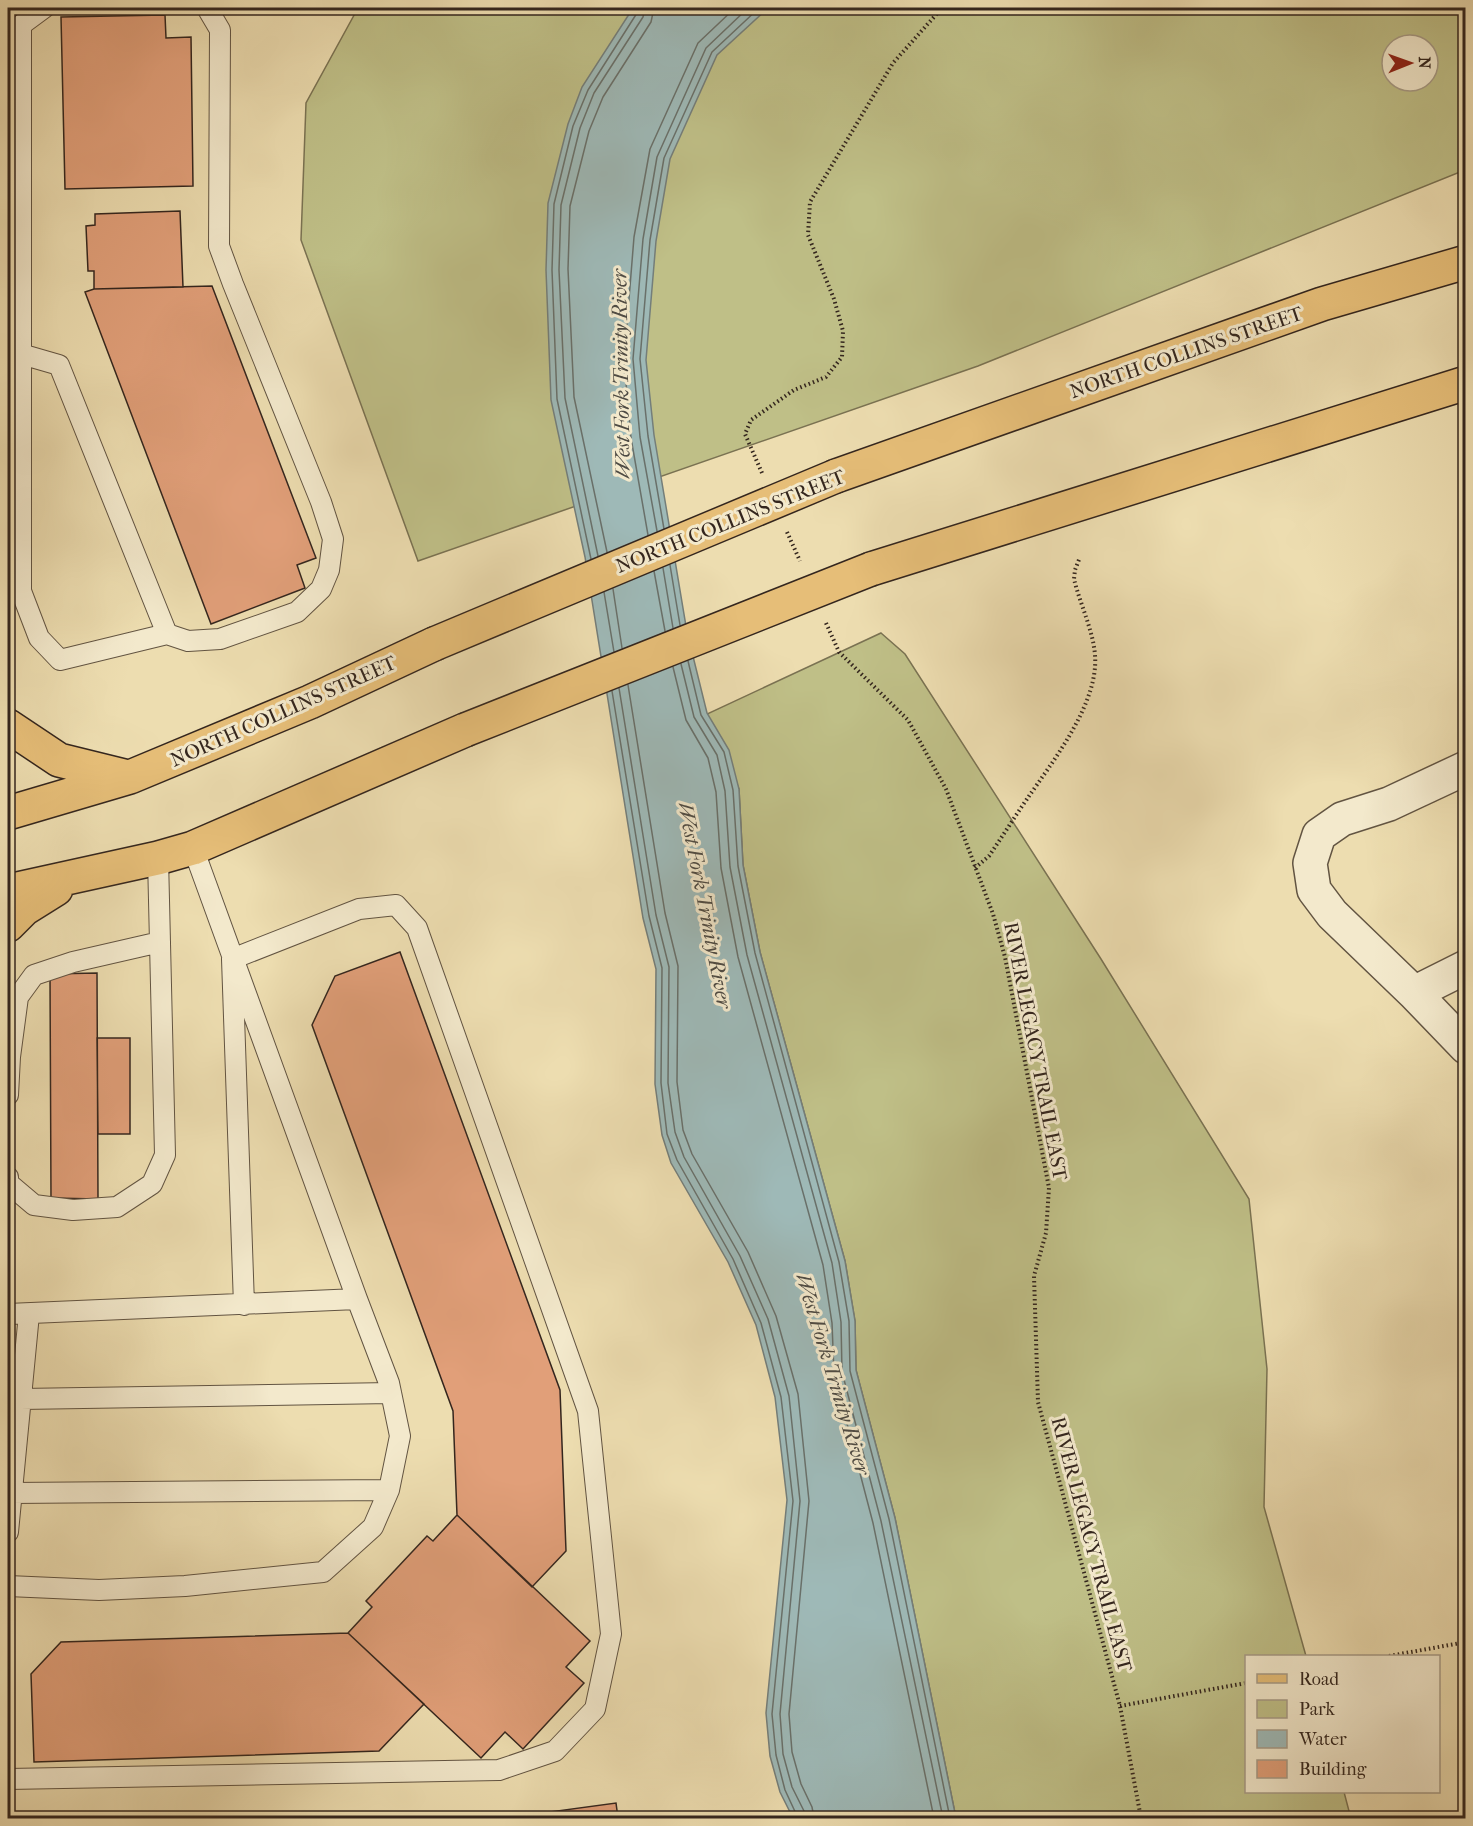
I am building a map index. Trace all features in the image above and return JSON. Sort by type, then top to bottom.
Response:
[{"type":"main road","name":"NORTH COLLINS STREET","points":[[8,813],[130,777],[310,702],[434,644],[836,476],[1322,304],[1466,262]]},
{"type":"main road","points":[[8,891],[72,879],[193,848],[465,730],[871,569],[1466,383]]},
{"type":"main road","points":[[8,726],[59,760],[130,777]]},
{"type":"main road","points":[[8,925],[24,909],[72,879]]},
{"type":"street","points":[[1466,768],[1389,804],[1342,819],[1319,835],[1310,862],[1314,890],[1332,914],[1466,1047]]},
{"type":"street","points":[[1414,993],[1466,967]]},
{"type":"lane","points":[[44,8],[21,25],[14,115],[15,549],[21,591],[39,638],[60,660],[167,634],[188,641],[220,639],[297,612],[321,589],[329,570],[333,539],[321,502],[232,284],[219,246],[220,30],[207,8]]},
{"type":"lane","points":[[14,354],[59,365],[167,634]]},
{"type":"lane","points":[[8,1586],[99,1590],[163,1587],[323,1572],[373,1527],[389,1490],[399,1436],[389,1383],[193,848]]},
{"type":"lane","points":[[8,1177],[8,1183],[34,1205],[73,1210],[117,1207],[152,1184],[165,1155],[158,858]]},
{"type":"lane","points":[[8,1779],[499,1770],[555,1751],[595,1709],[611,1634],[588,1411],[417,928],[396,905],[359,909],[232,959]]},
{"type":"lane","points":[[8,1095],[10,1057],[18,997],[34,975],[73,962],[160,942]]},
{"type":"lane","points":[[232,959],[244,1305]]},
{"type":"lane","points":[[8,1314],[357,1299]]},
{"type":"lane","points":[[8,1532],[29,1314]]},
{"type":"lane","points":[[21,1399],[391,1394]]},
{"type":"lane","points":[[11,1493],[389,1490]]},
{"type":"path","points":[[764,478],[745,434],[751,420],[794,390],[826,376],[842,357],[843,331],[834,299],[808,235],[810,202],[893,63],[942,8]]},
{"type":"path","points":[[782,521],[801,565]]},
{"type":"path","points":[[975,868],[989,856],[1062,747],[1074,727],[1091,687],[1095,654],[1074,579],[1080,557]]},
{"type":"path","name":"RIVER LEGACY TRAIL EAST","points":[[825,620],[839,652],[908,720],[946,789],[993,914],[1005,957],[1049,1188],[1046,1233],[1034,1276],[1038,1402],[1120,1706],[1141,1818]]},
{"type":"path","points":[[1394,1655],[1466,1642]]},
{"type":"path","points":[[1120,1706],[1245,1683]]},
{"type":"green space","points":[[358,8],[1465,8],[1465,170],[978,366],[418,561],[301,240],[306,103]]},
{"type":"green space","points":[[881,633],[905,654],[1101,959],[1249,1199],[1267,1369],[1264,1507],[1306,1655],[1245,1655],[1245,1793],[1344,1793],[1349,1811],[1347,1818],[956,1818],[895,1518],[856,1370],[855,1321],[845,1261],[760,952],[743,865],[739,789],[707,714]]},
{"type":"water","name":"West Fork Trinity River","points":[[633,8],[768,8],[717,55],[670,159],[656,241],[646,360],[654,435],[687,632],[707,713],[729,750],[739,789],[743,865],[760,952],[845,1261],[855,1321],[856,1370],[895,1518],[956,1818],[793,1818],[780,1792],[770,1756],[766,1713],[787,1500],[775,1397],[756,1325],[728,1262],[671,1163],[662,1135],[655,1084],[656,969],[643,918],[585,557],[551,400],[546,270],[548,203],[568,124],[582,87]]},
{"type":"building","points":[[165,15],[166,38],[191,37],[193,186],[65,189],[61,17]]},
{"type":"building","points":[[8,211],[11,211],[12,280],[8,280]]},
{"type":"building","points":[[180,211],[183,287],[94,289],[94,271],[88,271],[86,226],[95,225],[95,214]]},
{"type":"building","points":[[212,286],[316,558],[297,565],[305,588],[211,624],[85,292],[94,289]]},
{"type":"building","points":[[400,952],[560,1390],[566,1551],[532,1587],[457,1515],[453,1411],[312,1025],[335,976]]},
{"type":"building","points":[[97,973],[98,1199],[51,1198],[50,974]]},
{"type":"building","points":[[97,1038],[130,1038],[130,1134],[98,1134]]},
{"type":"building","points":[[457,1515],[590,1641],[566,1667],[584,1683],[523,1749],[505,1732],[481,1758],[348,1633],[372,1607],[366,1601],[427,1536],[433,1541]]},
{"type":"building","points":[[348,1633],[424,1704],[379,1751],[34,1762],[31,1674],[61,1642]]},
{"type":"building","points":[[616,1803],[618,1818],[528,1818],[527,1815]]}]
